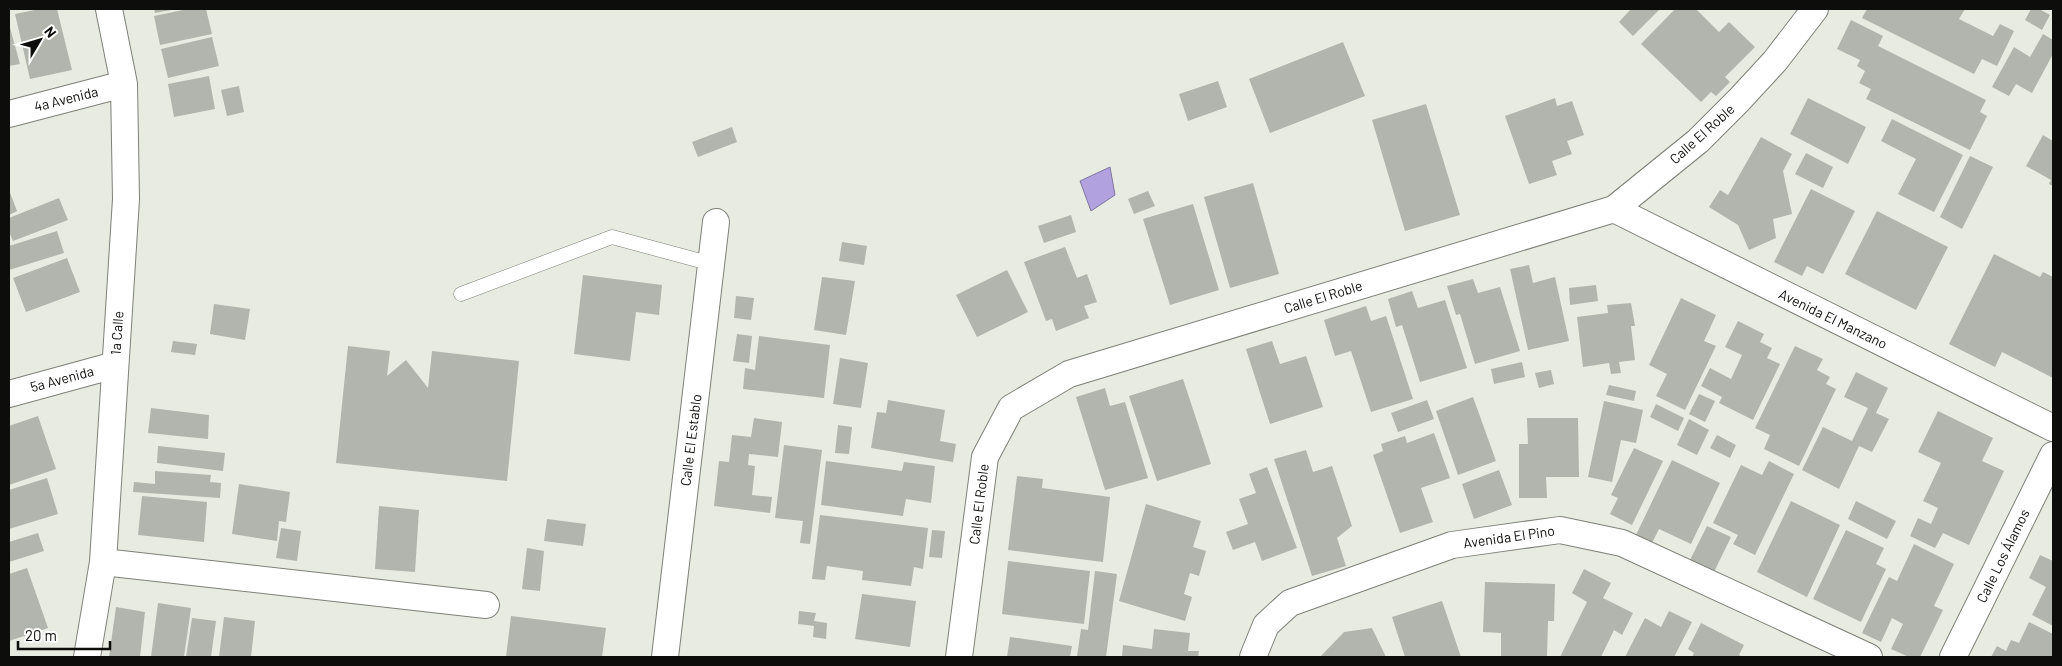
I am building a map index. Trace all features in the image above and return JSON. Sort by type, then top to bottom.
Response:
[{"type":"street","name":"1a Calle","points":[[87,657],[103,562],[126,199],[124,84],[109,9]]},
{"type":"street","name":"Calle El Roble","points":[[959,657],[985,457],[1011,408],[1069,374],[1614,209],[1698,141],[1719,121],[1774,61],[1815,9]]},
{"type":"street","name":"4a Avenida","points":[[9,114],[124,84]]},
{"type":"street","name":"Avenida El Manzano","points":[[1614,209],[2053,428]]},
{"type":"street","name":"Calle El Establo","points":[[665,657],[716,222]]},
{"type":"street","name":"5a Avenida","points":[[9,394],[115,365]]},
{"type":"street","name":"Calle Los Álamos","points":[[1953,657],[2053,455]]},
{"type":"street","name":"Avenida El Pino","points":[[1253,657],[1266,625],[1290,603],[1452,546],[1560,530],[1622,543],[1869,657]]},
{"type":"street","points":[[103,562],[486,605]]},
{"type":"lane","points":[[461,294],[612,237],[712,264]]},
{"type":"shaded area","points":[[1110,167],[1115,195],[1091,211],[1080,181]]},
{"type":"building","points":[[40,9],[57,9],[72,70],[30,79],[15,14]]},
{"type":"building","points":[[154,9],[170,9],[171,10],[155,13]]},
{"type":"building","points":[[188,9],[206,9],[212,34],[160,45],[154,16]]},
{"type":"building","points":[[1631,9],[1660,9],[1633,36],[1619,22]]},
{"type":"building","points":[[1675,9],[1696,9],[1719,32],[1729,22],[1755,47],[1725,77],[1730,82],[1716,96],[1711,92],[1701,102],[1641,44]]},
{"type":"building","points":[[1867,9],[1965,9],[1959,19],[1993,36],[2000,24],[2014,31],[1997,66],[1982,59],[1974,74],[1862,18]]},
{"type":"building","points":[[2031,9],[2039,9],[2050,15],[2042,30],[2025,20]]},
{"type":"building","points":[[1851,20],[1883,36],[1878,46],[1986,100],[1980,112],[1987,116],[1970,150],[1866,99],[1871,89],[1859,83],[1865,71],[1857,66],[1860,60],[1837,49]]},
{"type":"building","points":[[9,24],[20,64],[9,66]]},
{"type":"building","points":[[2043,34],[2053,40],[2053,54],[2032,93],[2016,84],[2009,96],[1992,87],[2014,47],[2030,57]]},
{"type":"building","points":[[212,37],[219,66],[168,78],[161,49]]},
{"type":"building","points":[[1343,42],[1365,96],[1270,133],[1249,79]]},
{"type":"building","points":[[209,76],[215,109],[174,117],[168,84]]},
{"type":"building","points":[[1218,81],[1227,107],[1188,121],[1179,94]]},
{"type":"building","points":[[239,86],[244,112],[227,116],[221,90]]},
{"type":"building","points":[[1555,98],[1557,106],[1572,101],[1584,135],[1567,141],[1572,154],[1552,161],[1557,175],[1529,184],[1505,116]]},
{"type":"building","points":[[1808,98],[1866,127],[1848,164],[1790,134]]},
{"type":"building","points":[[1426,104],[1460,215],[1405,231],[1372,120]]},
{"type":"building","points":[[1892,119],[1963,155],[1934,212],[1898,194],[1916,159],[1881,141]]},
{"type":"building","points":[[732,127],[737,142],[698,157],[692,142]]},
{"type":"building","points":[[2043,135],[2053,141],[2053,186],[2049,184],[2051,180],[2026,166]]},
{"type":"building","points":[[1761,137],[1792,154],[1783,171],[1792,214],[1773,219],[1776,238],[1749,250],[1738,225],[1709,207],[1720,190],[1728,195]]},
{"type":"building","points":[[1806,153],[1833,167],[1823,188],[1795,174]]},
{"type":"building","points":[[1970,156],[1993,167],[1962,229],[1940,217]]},
{"type":"building","points":[[1253,183],[1279,274],[1230,288],[1204,197]]},
{"type":"building","points":[[1811,189],[1855,211],[1823,274],[1807,266],[1802,276],[1774,262]]},
{"type":"building","points":[[9,190],[17,211],[9,215]]},
{"type":"building","points":[[1148,191],[1155,206],[1134,214],[1128,199]]},
{"type":"building","points":[[59,198],[68,220],[13,241],[9,232],[9,218]]},
{"type":"building","points":[[1193,204],[1219,290],[1170,305],[1143,219]]},
{"type":"building","points":[[1877,211],[1948,247],[1916,310],[1845,274]]},
{"type":"building","points":[[1071,215],[1076,232],[1044,243],[1038,226]]},
{"type":"building","points":[[57,231],[64,253],[9,270],[9,246]]},
{"type":"building","points":[[842,242],[867,246],[864,265],[839,261]]},
{"type":"building","points":[[1065,247],[1077,278],[1087,274],[1097,302],[1084,306],[1089,318],[1056,331],[1052,319],[1046,321],[1024,262]]},
{"type":"building","points":[[1994,254],[2040,277],[2043,272],[2053,277],[2053,378],[2002,352],[1995,367],[1949,344]]},
{"type":"building","points":[[67,258],[80,292],[26,312],[13,278]]},
{"type":"building","points":[[1529,265],[1533,283],[1555,277],[1569,341],[1528,350],[1510,269]]},
{"type":"building","points":[[1007,270],[1028,312],[977,337],[956,295]]},
{"type":"building","points":[[583,275],[662,285],[659,315],[636,312],[630,361],[574,354]]},
{"type":"building","points":[[822,277],[855,281],[846,335],[814,330]]},
{"type":"building","points":[[1473,279],[1478,293],[1500,287],[1520,351],[1475,364],[1460,314],[1456,315],[1447,286]]},
{"type":"building","points":[[1596,285],[1598,301],[1570,305],[1569,288]]},
{"type":"building","points":[[1412,291],[1418,308],[1445,300],[1467,368],[1420,382],[1402,325],[1396,327],[1388,299]]},
{"type":"building","points":[[736,296],[754,298],[751,320],[734,318]]},
{"type":"building","points":[[1681,298],[1716,315],[1704,341],[1716,346],[1685,410],[1656,396],[1667,374],[1649,365]]},
{"type":"building","points":[[1631,303],[1635,326],[1631,326],[1635,360],[1619,362],[1621,373],[1611,374],[1609,363],[1583,367],[1577,317],[1608,313],[1607,305]]},
{"type":"building","points":[[214,304],[250,309],[245,340],[210,334]]},
{"type":"building","points":[[1366,306],[1371,321],[1386,316],[1413,399],[1371,412],[1351,351],[1335,356],[1324,320]]},
{"type":"building","points":[[1738,321],[1764,334],[1760,342],[1772,348],[1767,358],[1780,364],[1753,420],[1719,403],[1722,397],[1701,386],[1710,368],[1731,379],[1742,355],[1725,347]]},
{"type":"building","points":[[737,334],[752,336],[749,363],[733,361]]},
{"type":"building","points":[[759,336],[830,345],[824,398],[743,389],[745,368],[755,370]]},
{"type":"building","points":[[173,341],[197,344],[195,355],[171,352]]},
{"type":"building","points":[[1272,341],[1280,364],[1306,356],[1323,407],[1270,424],[1246,349]]},
{"type":"building","points":[[348,346],[390,351],[387,376],[406,360],[428,388],[432,351],[519,361],[507,481],[336,463]]},
{"type":"building","points":[[1795,346],[1823,359],[1817,370],[1830,377],[1826,384],[1836,389],[1799,466],[1764,449],[1770,435],[1755,428]]},
{"type":"building","points":[[840,358],[868,363],[861,408],[833,404]]},
{"type":"building","points":[[1522,362],[1525,377],[1494,384],[1491,369]]},
{"type":"building","points":[[1551,370],[1554,384],[1539,388],[1535,373]]},
{"type":"building","points":[[1856,372],[1888,388],[1876,413],[1889,419],[1872,452],[1859,446],[1839,489],[1802,470],[1823,427],[1852,441],[1868,408],[1844,397]]},
{"type":"building","points":[[1183,379],[1211,464],[1157,481],[1129,396]]},
{"type":"building","points":[[1609,385],[1636,391],[1634,401],[1606,395]]},
{"type":"building","points":[[1105,388],[1110,406],[1125,402],[1148,478],[1105,490],[1076,397]]},
{"type":"building","points":[[1699,394],[1715,401],[1705,422],[1689,414]]},
{"type":"building","points":[[1473,397],[1496,461],[1458,475],[1436,411]]},
{"type":"building","points":[[888,400],[945,410],[940,441],[956,444],[953,462],[871,448],[877,412],[886,413]]},
{"type":"building","points":[[1427,400],[1434,419],[1398,432],[1391,413]]},
{"type":"building","points":[[1604,401],[1643,410],[1636,443],[1621,440],[1612,482],[1588,477]]},
{"type":"building","points":[[1656,404],[1684,418],[1678,431],[1650,417]]},
{"type":"building","points":[[151,408],[209,415],[208,439],[148,433]]},
{"type":"building","points":[[1938,411],[1993,438],[1982,461],[2004,471],[1969,545],[1943,533],[1935,548],[1910,536],[1918,518],[1931,524],[1938,508],[1923,501],[1941,463],[1918,452]]},
{"type":"building","points":[[38,416],[56,469],[9,485],[9,426]]},
{"type":"building","points":[[754,418],[782,422],[778,457],[749,454],[748,465],[755,466],[752,495],[772,497],[770,513],[714,506],[719,461],[729,462],[732,435],[751,437]]},
{"type":"building","points":[[1527,418],[1578,418],[1579,477],[1546,477],[1547,498],[1519,498],[1519,444],[1528,444]]},
{"type":"building","points":[[1689,419],[1709,430],[1697,455],[1677,445]]},
{"type":"building","points":[[838,425],[852,427],[849,454],[835,453]]},
{"type":"building","points":[[1434,433],[1450,478],[1421,488],[1433,522],[1400,533],[1373,455],[1383,451],[1381,444],[1405,436],[1407,443]]},
{"type":"building","points":[[1717,435],[1736,445],[1730,458],[1710,448]]},
{"type":"building","points":[[784,445],[822,450],[810,544],[800,543],[803,521],[775,518]]},
{"type":"building","points":[[158,446],[225,453],[223,471],[157,463]]},
{"type":"building","points":[[1634,448],[1663,461],[1632,525],[1610,514],[1618,498],[1611,495]]},
{"type":"building","points":[[1306,450],[1313,472],[1332,466],[1352,526],[1337,538],[1346,566],[1312,576],[1274,459]]},
{"type":"building","points":[[1672,460],[1720,483],[1691,544],[1659,529],[1651,545],[1635,537]]},
{"type":"building","points":[[826,461],[902,471],[904,462],[935,466],[931,503],[906,499],[903,516],[821,505]]},
{"type":"building","points":[[1769,461],[1794,474],[1755,555],[1733,544],[1738,535],[1713,523],[1741,465],[1762,475]]},
{"type":"building","points":[[1267,467],[1297,548],[1262,561],[1255,542],[1233,550],[1226,532],[1248,524],[1239,499],[1256,493],[1249,474]]},
{"type":"building","points":[[1499,470],[1512,505],[1474,519],[1462,484]]},
{"type":"building","points":[[155,471],[211,475],[210,482],[221,483],[220,498],[133,492],[134,482],[155,484]]},
{"type":"building","points":[[1017,476],[1043,479],[1042,488],[1110,497],[1103,562],[1008,550]]},
{"type":"building","points":[[47,478],[58,514],[9,529],[9,490]]},
{"type":"building","points":[[239,484],[290,492],[286,522],[279,521],[277,541],[232,534]]},
{"type":"building","points":[[142,496],[207,502],[204,542],[138,535]]},
{"type":"building","points":[[1791,501],[1840,525],[1807,597],[1757,572]]},
{"type":"building","points":[[1856,501],[1896,521],[1887,539],[1848,519]]},
{"type":"building","points":[[1146,504],[1201,521],[1193,547],[1206,551],[1199,576],[1190,573],[1184,594],[1192,597],[1185,621],[1119,601]]},
{"type":"building","points":[[379,506],[419,510],[415,572],[375,569]]},
{"type":"building","points":[[820,515],[928,528],[923,569],[914,567],[911,586],[862,580],[863,571],[827,566],[825,580],[812,579]]},
{"type":"building","points":[[547,519],[586,524],[583,546],[544,541]]},
{"type":"building","points":[[1707,526],[1731,537],[1714,572],[1690,560]]},
{"type":"building","points":[[281,528],[301,531],[297,561],[276,558]]},
{"type":"building","points":[[932,530],[945,531],[942,558],[929,557]]},
{"type":"building","points":[[1846,530],[1884,548],[1876,564],[1886,569],[1861,622],[1813,599]]},
{"type":"building","points":[[38,533],[44,551],[9,562],[9,542]]},
{"type":"building","points":[[1914,544],[1954,564],[1934,606],[1943,610],[1920,657],[1909,657],[1891,649],[1903,624],[1892,618],[1881,642],[1862,633],[1889,577],[1897,581]]},
{"type":"building","points":[[527,548],[544,551],[540,591],[522,589]]},
{"type":"building","points":[[2040,555],[2053,561],[2053,626],[2032,615],[2046,587],[2029,578]]},
{"type":"building","points":[[1008,561],[1090,571],[1084,624],[1002,614]]},
{"type":"building","points":[[27,568],[48,628],[9,641],[9,574]]},
{"type":"building","points":[[1584,569],[1611,583],[1603,598],[1633,613],[1622,635],[1614,630],[1601,657],[1560,657],[1587,602],[1572,593]]},
{"type":"building","points":[[1095,571],[1117,574],[1106,657],[1077,657],[1081,629],[1088,630]]},
{"type":"building","points":[[1485,582],[1555,584],[1554,621],[1548,621],[1547,657],[1501,657],[1501,633],[1483,632]]},
{"type":"building","points":[[862,594],[916,601],[910,647],[855,639]]},
{"type":"building","points":[[1442,601],[1461,657],[1405,657],[1392,617]]},
{"type":"building","points":[[158,603],[191,608],[184,657],[151,657]]},
{"type":"building","points":[[116,607],[145,612],[140,657],[109,657]]},
{"type":"building","points":[[799,611],[816,613],[814,621],[827,623],[826,639],[813,637],[814,626],[798,624]]},
{"type":"building","points":[[1669,611],[1692,622],[1674,657],[1625,657],[1645,618],[1661,627]]},
{"type":"building","points":[[511,616],[606,628],[602,657],[506,657]]},
{"type":"building","points":[[224,617],[255,621],[251,657],[219,657]]},
{"type":"building","points":[[192,618],[216,621],[211,657],[186,657]]},
{"type":"building","points":[[2029,622],[2053,634],[2053,657],[1991,657],[1997,646],[2006,651],[2011,640],[2019,643]]},
{"type":"building","points":[[1701,623],[1744,645],[1739,655],[1743,657],[1692,657],[1694,653],[1688,649]]},
{"type":"building","points":[[1372,628],[1386,657],[1320,657],[1344,632]]},
{"type":"building","points":[[1154,629],[1190,633],[1188,651],[1199,651],[1198,657],[1122,657],[1123,645],[1152,649]]},
{"type":"building","points":[[1010,637],[1072,646],[1070,657],[1007,657]]}]
